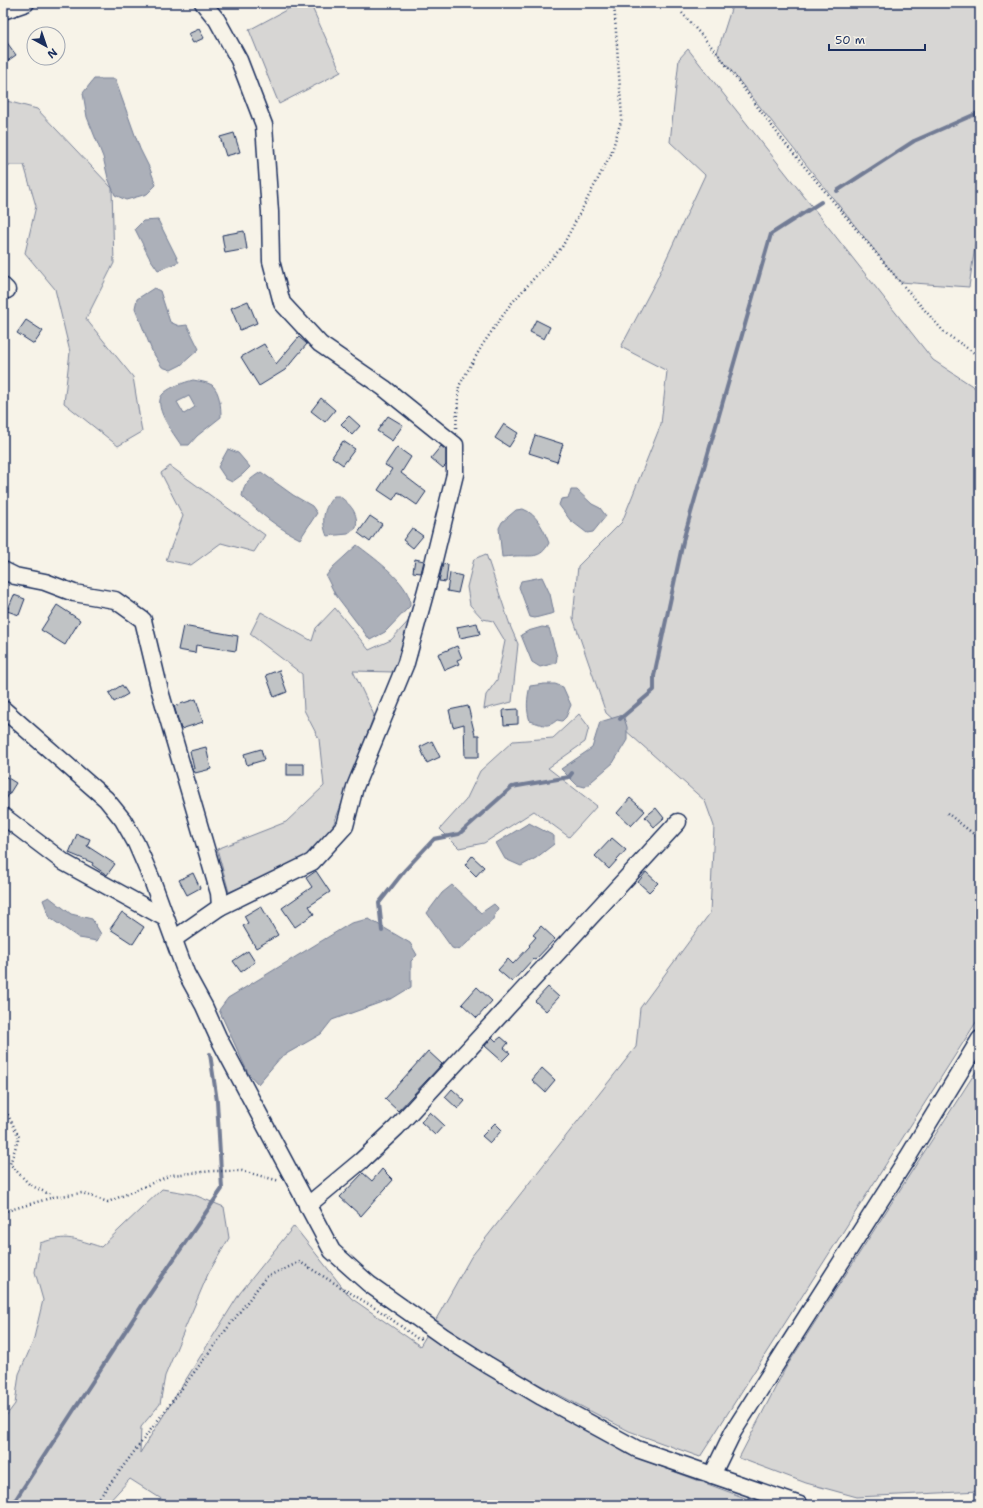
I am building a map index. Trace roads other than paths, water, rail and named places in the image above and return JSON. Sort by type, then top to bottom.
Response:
[{"type":"street","points":[[3,11],[26,3]]},
{"type":"street","points":[[174,939],[220,907],[312,862],[345,826],[355,787],[406,663],[431,572],[455,474],[455,445],[384,388],[320,344],[282,303],[271,261],[270,212],[264,125],[239,60],[217,20],[203,3]]},
{"type":"street","points":[[3,570],[15,576],[45,582],[74,593],[115,600],[143,620],[160,691],[219,893],[220,907]]},
{"type":"street","points":[[3,709],[106,799],[123,820],[142,858],[186,973],[204,1006],[218,1037],[332,1251],[369,1284],[437,1332],[488,1365],[542,1397],[637,1449],[800,1505]]},
{"type":"street","points":[[3,816],[65,863],[165,918]]},
{"type":"street","points":[[307,1206],[361,1161],[396,1128],[678,822]]},
{"type":"street","points":[[712,1475],[733,1432],[908,1157],[980,1040]]},
{"type":"waterway","points":[[837,191],[914,141],[980,112]]},
{"type":"waterway","points":[[620,719],[654,690],[654,676],[684,537],[771,234],[821,202]]},
{"type":"waterway","points":[[382,931],[379,903],[405,870],[434,839],[459,834],[512,787],[569,777],[572,773]]},
{"type":"waterway","points":[[12,1505],[143,1304],[222,1189],[217,1101],[210,1054]]}]
